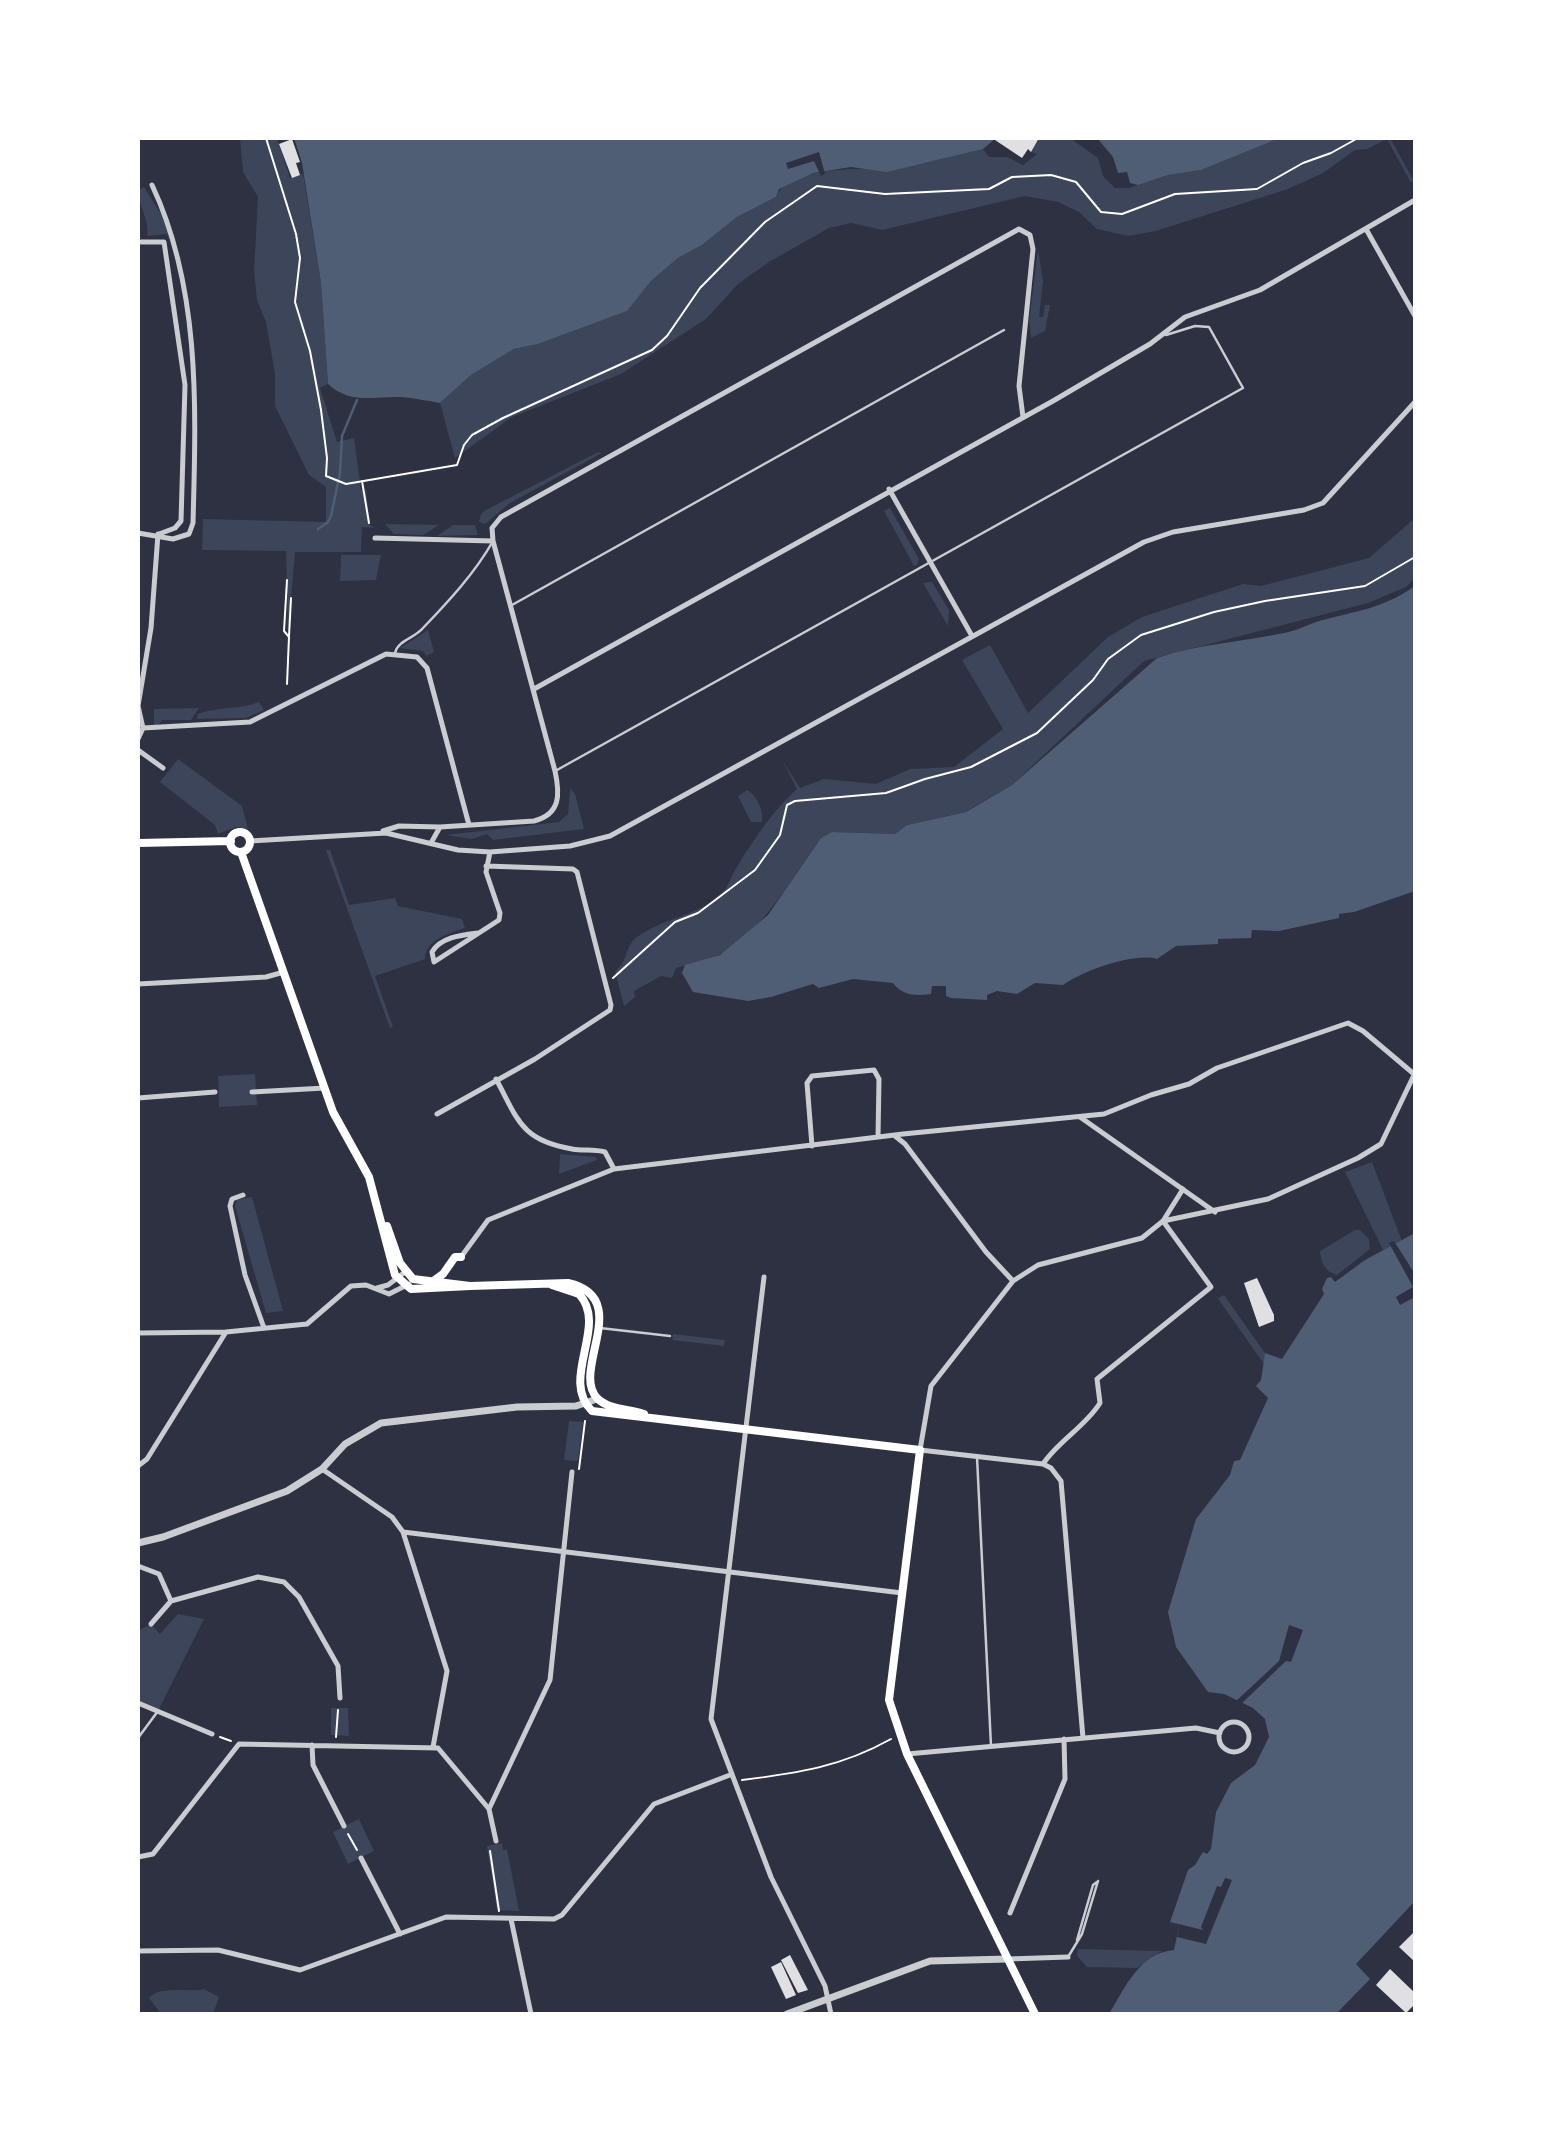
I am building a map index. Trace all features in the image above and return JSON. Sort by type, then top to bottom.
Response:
[{"type":"main road","points":[[241,832],[250,841],[247,849],[241,852],[235,850],[231,841],[233,836],[241,832]]},
{"type":"main road","points":[[138,843],[231,841]]},
{"type":"main road","points":[[241,852],[325,1088],[338,1121],[368,1174],[405,1280],[429,1290],[568,1283],[583,1287],[593,1297],[599,1328],[591,1383],[597,1399],[646,1415]]},
{"type":"main road","points":[[432,1282],[443,1274],[454,1257],[461,1257]]},
{"type":"main road","points":[[405,1280],[470,1286]]},
{"type":"main road","points":[[552,1285],[579,1294],[589,1312],[580,1383],[585,1405],[600,1414],[646,1415],[920,1450],[889,1700],[907,1754],[1035,2014]]},
{"type":"street","points":[[138,533],[179,539],[191,531],[197,397],[179,257],[168,219],[152,185]]},
{"type":"street","points":[[534,688],[1023,417],[1162,335],[1185,317],[1260,290],[1415,200]]},
{"type":"street","points":[[1366,229],[1415,316]]},
{"type":"street","points":[[250,841],[377,833],[399,826],[440,827],[542,819],[553,812],[558,800],[555,771],[493,541],[492,528],[501,517],[1016,230],[1027,231],[1033,249],[1019,386],[1023,417]]},
{"type":"street","points":[[138,242],[164,242],[185,385],[182,515],[179,525],[158,534]]},
{"type":"street","points":[[377,833],[458,850],[490,852],[583,844],[625,830],[1150,539],[1173,532],[1304,510],[1323,503],[1415,402]]},
{"type":"street","points":[[889,489],[972,636]]},
{"type":"street","points":[[138,739],[143,728],[138,706],[139,686],[151,628],[158,534]]},
{"type":"street","points":[[375,538],[493,541]]},
{"type":"street","points":[[143,728],[250,722],[395,653],[417,657],[427,668],[470,825]]},
{"type":"street","points":[[138,750],[163,768]]},
{"type":"street","points":[[430,843],[440,827]]},
{"type":"street","points":[[478,933],[456,936],[436,946],[432,952],[434,962],[493,926],[500,917],[486,866],[490,852]]},
{"type":"street","points":[[437,1114],[535,1059],[610,1010],[612,1002],[578,872],[573,869],[486,866]]},
{"type":"street","points":[[138,984],[266,977],[284,972]]},
{"type":"street","points":[[461,1257],[488,1220],[614,1169],[1110,1112],[1151,1095],[1189,1084],[1217,1068],[1348,1023],[1363,1031],[1414,1073],[1381,1144],[1358,1158],[1268,1199],[1163,1221]]},
{"type":"street","points":[[812,1146],[807,1083],[812,1076],[874,1070],[879,1079],[878,1137]]},
{"type":"street","points":[[496,1079],[516,1120],[525,1130],[568,1148],[605,1152],[614,1169]]},
{"type":"street","points":[[252,1092],[325,1088]]},
{"type":"street","points":[[138,1098],[215,1092]]},
{"type":"street","points":[[1080,1117],[1215,1212]]},
{"type":"street","points":[[895,1136],[905,1144],[986,1252],[1013,1281]]},
{"type":"street","points":[[1083,1738],[1064,1491],[1056,1473],[1043,1464],[920,1450],[931,1386],[1013,1281],[1038,1265],[1142,1238],[1163,1221],[1183,1189]]},
{"type":"street","points":[[243,1195],[232,1199],[230,1206],[245,1275],[264,1328]]},
{"type":"street","points":[[1043,1464],[1052,1451],[1097,1408],[1101,1400],[1097,1379],[1211,1287],[1163,1221]]},
{"type":"street","points":[[764,1277],[711,1719],[771,1877],[828,1998],[831,2014]]},
{"type":"street","points":[[377,1288],[405,1280]]},
{"type":"street","points":[[138,1333],[226,1332],[311,1322],[351,1286],[361,1284],[389,1294],[405,1280]]},
{"type":"street","points":[[138,1466],[147,1459],[226,1332]]},
{"type":"street","points":[[138,1543],[163,1537],[287,1491],[322,1469],[345,1444],[381,1423],[517,1407],[585,1405],[597,1399]]},
{"type":"street","points":[[322,1469],[392,1517],[403,1532],[447,1671],[433,1747]]},
{"type":"street","points":[[489,1809],[550,1680],[563,1550],[575,1473]]},
{"type":"street","points":[[403,1532],[902,1593]]},
{"type":"street","points":[[138,1566],[159,1574],[172,1601]]},
{"type":"street","points":[[151,1623],[172,1601],[258,1577],[284,1582],[299,1597],[338,1666],[340,1698]]},
{"type":"street","points":[[138,1703],[212,1734]]},
{"type":"street","points":[[1237,1722],[1247,1730],[1249,1738],[1243,1749],[1231,1751],[1222,1744],[1220,1733],[1226,1724],[1237,1722]]},
{"type":"street","points":[[907,1754],[1196,1728],[1220,1733]]},
{"type":"street","points":[[1010,1913],[1065,1779],[1065,1739]]},
{"type":"street","points":[[138,1857],[153,1854],[239,1744],[438,1748],[489,1809],[496,1841]]},
{"type":"street","points":[[312,1745],[313,1765],[344,1826]]},
{"type":"street","points":[[138,1951],[218,1950],[300,1970],[446,1917],[559,1918],[654,1804],[730,1774]]},
{"type":"street","points":[[361,1858],[400,1934]]},
{"type":"street","points":[[511,1919],[531,2014]]},
{"type":"street","points":[[787,2014],[937,1960],[1068,1957]]},
{"type":"lane","points":[[555,771],[1243,388],[1209,327],[1195,326],[1162,335]]},
{"type":"lane","points":[[510,606],[1004,330]]},
{"type":"lane","points":[[395,653],[398,645],[418,633],[483,558],[493,541]]},
{"type":"lane","points":[[599,1328],[670,1336]]},
{"type":"lane","points":[[977,1457],[991,1746]]},
{"type":"lane","points":[[138,1738],[158,1711]]},
{"type":"lane","points":[[1068,1957],[1077,1940],[1093,1885],[1098,1881],[1082,1934],[1077,1940]]},
{"type":"path","points":[[266,138],[296,234],[300,258],[295,302],[310,351],[321,410],[326,476],[346,484],[457,465],[464,445],[472,435],[503,418],[652,350],[667,336],[700,288],[765,222],[817,186],[885,194],[989,189],[1013,177],[1051,175],[1076,182],[1101,212],[1118,215],[1175,194],[1257,189],[1303,163],[1331,153],[1358,138]]},
{"type":"path","points":[[362,480],[369,523]]},
{"type":"path","points":[[613,978],[675,922],[698,913],[755,870],[780,835],[788,805],[795,801],[886,793],[971,767],[1037,733],[1093,680],[1108,659],[1142,635],[1192,618],[1265,601],[1365,586],[1415,557]]},
{"type":"path","points":[[287,580],[284,631],[289,637]]},
{"type":"path","points":[[287,684],[291,598]]},
{"type":"path","points":[[575,1473],[585,1421]]},
{"type":"path","points":[[336,1745],[338,1710]]},
{"type":"path","points":[[212,1734],[239,1744]]},
{"type":"path","points":[[741,1780],[815,1771],[861,1756],[891,1739]]},
{"type":"path","points":[[344,1826],[361,1858]]},
{"type":"path","points":[[490,1851],[499,1912]]},
{"type":"shaded area","points":[[240,138],[277,138],[290,178],[303,174],[321,283],[328,384],[320,388],[337,442],[354,438],[361,490],[366,489],[370,525],[375,528],[362,527],[361,552],[295,552],[288,633],[286,551],[202,550],[203,519],[326,522],[326,487],[309,475],[275,406],[275,374],[266,322],[257,300],[254,271],[258,197],[243,172]]},
{"type":"shaded area","points":[[294,138],[996,138],[983,149],[887,172],[851,167],[813,173],[779,189],[776,197],[737,217],[702,245],[678,258],[651,281],[627,311],[538,344],[514,349],[471,375],[440,403],[401,397],[354,397],[337,391],[328,384],[321,283],[302,163]]},
{"type":"shaded area","points":[[1039,138],[1070,138],[1098,158],[1103,176],[1115,188],[1129,188],[1168,175],[1201,170],[1280,138],[1390,138],[1414,181],[1411,183],[1387,139],[1367,149],[1355,150],[1323,173],[1288,189],[1156,231],[1128,236],[1097,229],[1079,212],[1058,202],[1025,196],[882,230],[851,223],[829,228],[769,262],[738,284],[706,319],[621,374],[512,417],[455,458],[440,403],[471,375],[514,349],[538,344],[626,311],[651,281],[678,258],[702,245],[737,217],[776,197],[784,186],[813,174],[909,166],[983,149],[989,157],[1007,157],[1023,165],[1037,154],[1031,152]]},
{"type":"shaded area","points":[[1097,138],[1280,138],[1201,170],[1168,175],[1138,185],[1130,183],[1127,172],[1118,173],[1113,157]]},
{"type":"shaded area","points":[[144,187],[169,227],[173,251],[167,234],[147,236],[147,224],[138,190]]},
{"type":"shaded area","points":[[1038,249],[1043,281],[1039,317],[1043,317],[1045,305],[1050,305],[1045,331],[1031,338],[1029,322]]},
{"type":"shaded area","points":[[598,452],[602,453],[510,503],[485,524],[479,522],[481,514],[486,510]]},
{"type":"shaded area","points":[[890,508],[919,559],[917,565],[914,566],[884,511]]},
{"type":"shaded area","points":[[1415,518],[1415,578],[1406,587],[1368,603],[1144,661],[1012,785],[965,812],[907,825],[895,834],[832,832],[821,838],[762,920],[733,947],[703,961],[676,968],[672,978],[661,976],[634,991],[635,997],[624,1006],[615,971],[633,940],[719,897],[765,825],[797,789],[782,760],[800,788],[824,779],[876,784],[910,769],[954,767],[1003,729],[962,660],[990,645],[1028,713],[1108,637],[1142,617],[1243,584],[1261,586],[1369,558]]},
{"type":"shaded area","points":[[385,524],[439,525],[423,535],[394,534]]},
{"type":"shaded area","points":[[453,525],[475,525],[478,535],[437,536]]},
{"type":"shaded area","points":[[341,555],[381,555],[376,580],[340,581]]},
{"type":"shaded area","points":[[932,582],[949,610],[948,626],[923,583]]},
{"type":"shaded area","points":[[1415,586],[1415,891],[1354,912],[1339,914],[1339,918],[1279,931],[1252,930],[1251,938],[1218,939],[1218,944],[1176,946],[1157,959],[1123,960],[1095,969],[1063,985],[1035,983],[1017,994],[997,991],[987,995],[987,1000],[951,998],[946,996],[946,986],[932,986],[931,994],[915,995],[905,993],[893,983],[853,979],[819,988],[813,984],[748,1001],[693,992],[682,973],[685,965],[720,955],[768,915],[821,838],[832,832],[895,834],[907,825],[966,812],[1012,785],[1157,658],[1204,646],[1288,632],[1380,605]]},
{"type":"shaded area","points":[[428,630],[434,652],[426,656],[423,651],[400,648]]},
{"type":"shaded area","points":[[259,702],[264,710],[246,718],[197,719],[198,714]]},
{"type":"shaded area","points":[[199,708],[191,720],[162,720],[158,725],[154,725],[154,709]]},
{"type":"shaded area","points":[[178,759],[242,806],[248,829],[236,827],[218,834],[215,825],[160,782]]},
{"type":"shaded area","points":[[570,788],[575,794],[584,829],[493,840],[487,834],[472,839],[446,835],[559,822],[568,814]]},
{"type":"shaded area","points":[[747,790],[759,804],[762,822],[751,822],[738,796]]},
{"type":"shaded area","points":[[326,850],[330,850],[349,905],[395,898],[398,906],[462,919],[465,928],[434,942],[426,952],[425,959],[375,976],[393,1027],[390,1028]]},
{"type":"shaded area","points":[[255,1074],[257,1105],[219,1107],[218,1076]]},
{"type":"shaded area","points":[[560,1154],[596,1157],[597,1160],[559,1174]]},
{"type":"shaded area","points":[[1372,1162],[1402,1241],[1383,1250],[1345,1172]]},
{"type":"shaded area","points":[[252,1197],[283,1311],[266,1313],[235,1206],[237,1200]]},
{"type":"shaded area","points":[[1355,1230],[1360,1230],[1369,1239],[1370,1249],[1337,1275],[1329,1272],[1321,1259],[1320,1251]]},
{"type":"shaded area","points":[[1415,1233],[1415,1901],[1356,1964],[1370,1979],[1336,2014],[1109,2014],[1127,1983],[1142,1965],[1151,1958],[1174,1950],[1179,1926],[1170,1922],[1188,1870],[1195,1865],[1203,1852],[1207,1854],[1211,1849],[1216,1812],[1231,1783],[1255,1765],[1269,1737],[1265,1719],[1253,1708],[1224,1694],[1208,1692],[1176,1647],[1168,1612],[1196,1519],[1230,1475],[1234,1461],[1240,1460],[1268,1398],[1256,1386],[1261,1380],[1265,1353],[1282,1359],[1324,1294],[1322,1289],[1327,1278],[1331,1277],[1335,1282],[1365,1260]]},
{"type":"shaded area","points":[[1214,1293],[1218,1298],[1224,1295],[1265,1353],[1264,1364]]},
{"type":"shaded area","points":[[673,1334],[725,1340],[724,1346],[672,1340]]},
{"type":"shaded area","points":[[569,1421],[583,1422],[578,1461],[564,1460]]},
{"type":"shaded area","points":[[178,1614],[204,1619],[158,1711],[138,1703],[138,1631],[151,1624],[160,1634]]},
{"type":"shaded area","points":[[331,1708],[348,1708],[349,1736],[331,1735]]},
{"type":"shaded area","points":[[359,1819],[374,1851],[348,1864],[333,1832]]},
{"type":"shaded area","points":[[502,1843],[503,1850],[507,1849],[519,1911],[497,1910],[487,1846]]},
{"type":"shaded area","points":[[1078,1949],[1162,1951],[1137,1968],[1087,1967],[1077,1956]]},
{"type":"shaded area","points":[[204,1989],[219,1997],[213,2014],[161,2014],[149,1998],[167,1990]]},
{"type":"pier","points":[[819,152],[825,174],[821,176],[814,161],[788,169],[786,163]]},
{"type":"pier","points":[[1394,1241],[1415,1274],[1415,1297],[1400,1305],[1396,1297],[1413,1287],[1389,1243]]},
{"type":"pier","points":[[1289,1625],[1303,1630],[1291,1662],[1286,1661],[1239,1706],[1234,1703],[1279,1661]]},
{"type":"pier","points":[[1225,1878],[1232,1880],[1206,1944],[1177,1937],[1179,1926],[1170,1922],[1203,1930],[1201,1927],[1217,1886],[1221,1887]]},
{"type":"building","points":[[992,138],[1039,138],[1031,152],[1028,149],[1022,158]]},
{"type":"building","points":[[292,139],[300,162],[296,163],[300,175],[292,178],[279,144]]},
{"type":"building","points":[[1257,1278],[1274,1315],[1274,1321],[1259,1327],[1244,1283]]},
{"type":"building","points":[[1415,1931],[1415,1962],[1399,1947]]},
{"type":"building","points":[[790,1955],[808,1990],[798,1993],[781,1960]]},
{"type":"building","points":[[781,1962],[796,1995],[786,1999],[771,1967]]},
{"type":"building","points":[[1390,1969],[1415,1993],[1415,2004],[1406,2013],[1376,1985]]},
{"type":"waterway","points":[[318,529],[328,522],[331,516],[340,473],[342,436],[357,400]]}]
